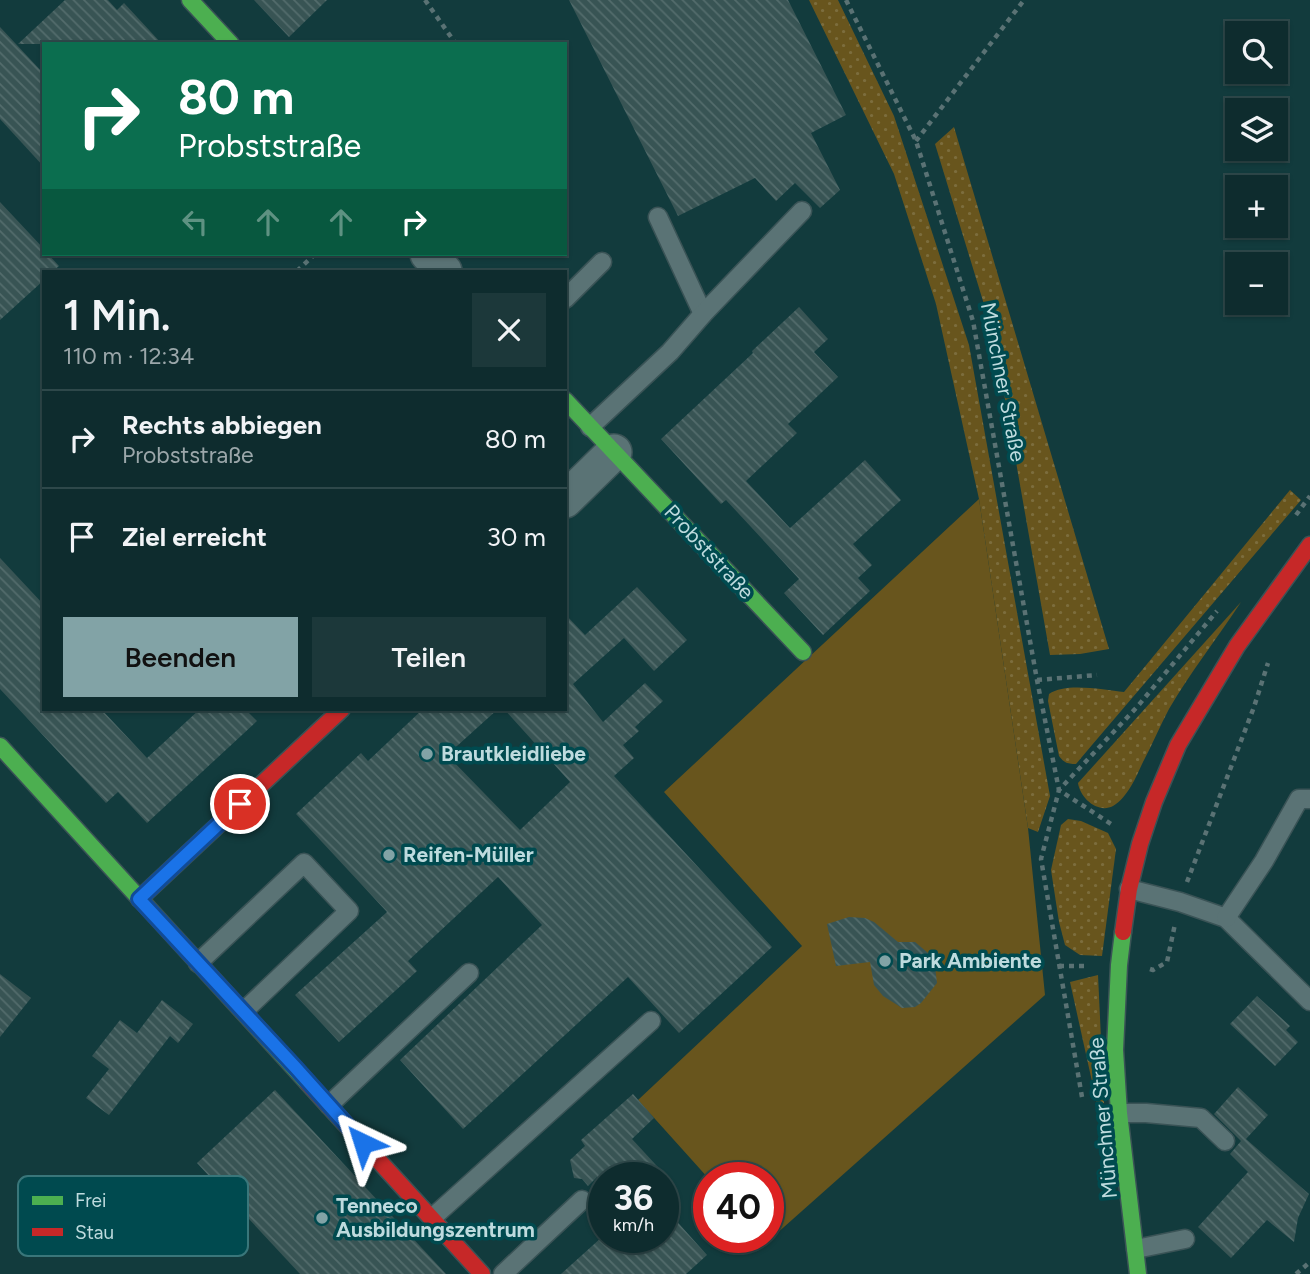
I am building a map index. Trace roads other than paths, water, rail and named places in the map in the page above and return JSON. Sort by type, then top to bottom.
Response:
[{"type":"street","points":[[190,0],[229,42]]},
{"type":"street","points":[[430,256],[443,270]]},
{"type":"street","name":"Probststraße","points":[[567,402],[803,652]]},
{"type":"street","points":[[567,498],[614,452]]},
{"type":"street","name":"Münchner Straße","points":[[1138,1274],[1119,1113],[1115,1050],[1119,965],[1129,889],[1154,802],[1178,745],[1237,646],[1310,545]]},
{"type":"street","points":[[139,899],[340,711]]},
{"type":"street","points":[[0,746],[482,1274]]},
{"type":"lane","points":[[590,427],[670,352],[802,211]]},
{"type":"lane","points":[[658,218],[703,314]]},
{"type":"lane","points":[[567,297],[602,262]]},
{"type":"lane","points":[[1226,918],[1264,861],[1298,799],[1310,799]]},
{"type":"lane","points":[[198,963],[304,863],[349,911],[244,1011]]},
{"type":"lane","points":[[1129,889],[1180,902],[1226,918],[1310,1001]]},
{"type":"lane","points":[[329,1105],[469,973]]},
{"type":"lane","points":[[432,1218],[651,1021]]},
{"type":"lane","points":[[1119,1113],[1200,1118],[1225,1140]]},
{"type":"lane","points":[[503,1274],[582,1200]]},
{"type":"lane","points":[[1136,1248],[1185,1239]]},
{"type":"place","name":"Brautkleidliebe","points":[[427,754]]},
{"type":"place","name":"Reifen-Müller","points":[[389,855]]},
{"type":"place","name":"Park Ambiente","points":[[885,961]]},
{"type":"place","name":"Tenneco Ausbildungszentrum","points":[[322,1218]]}]
